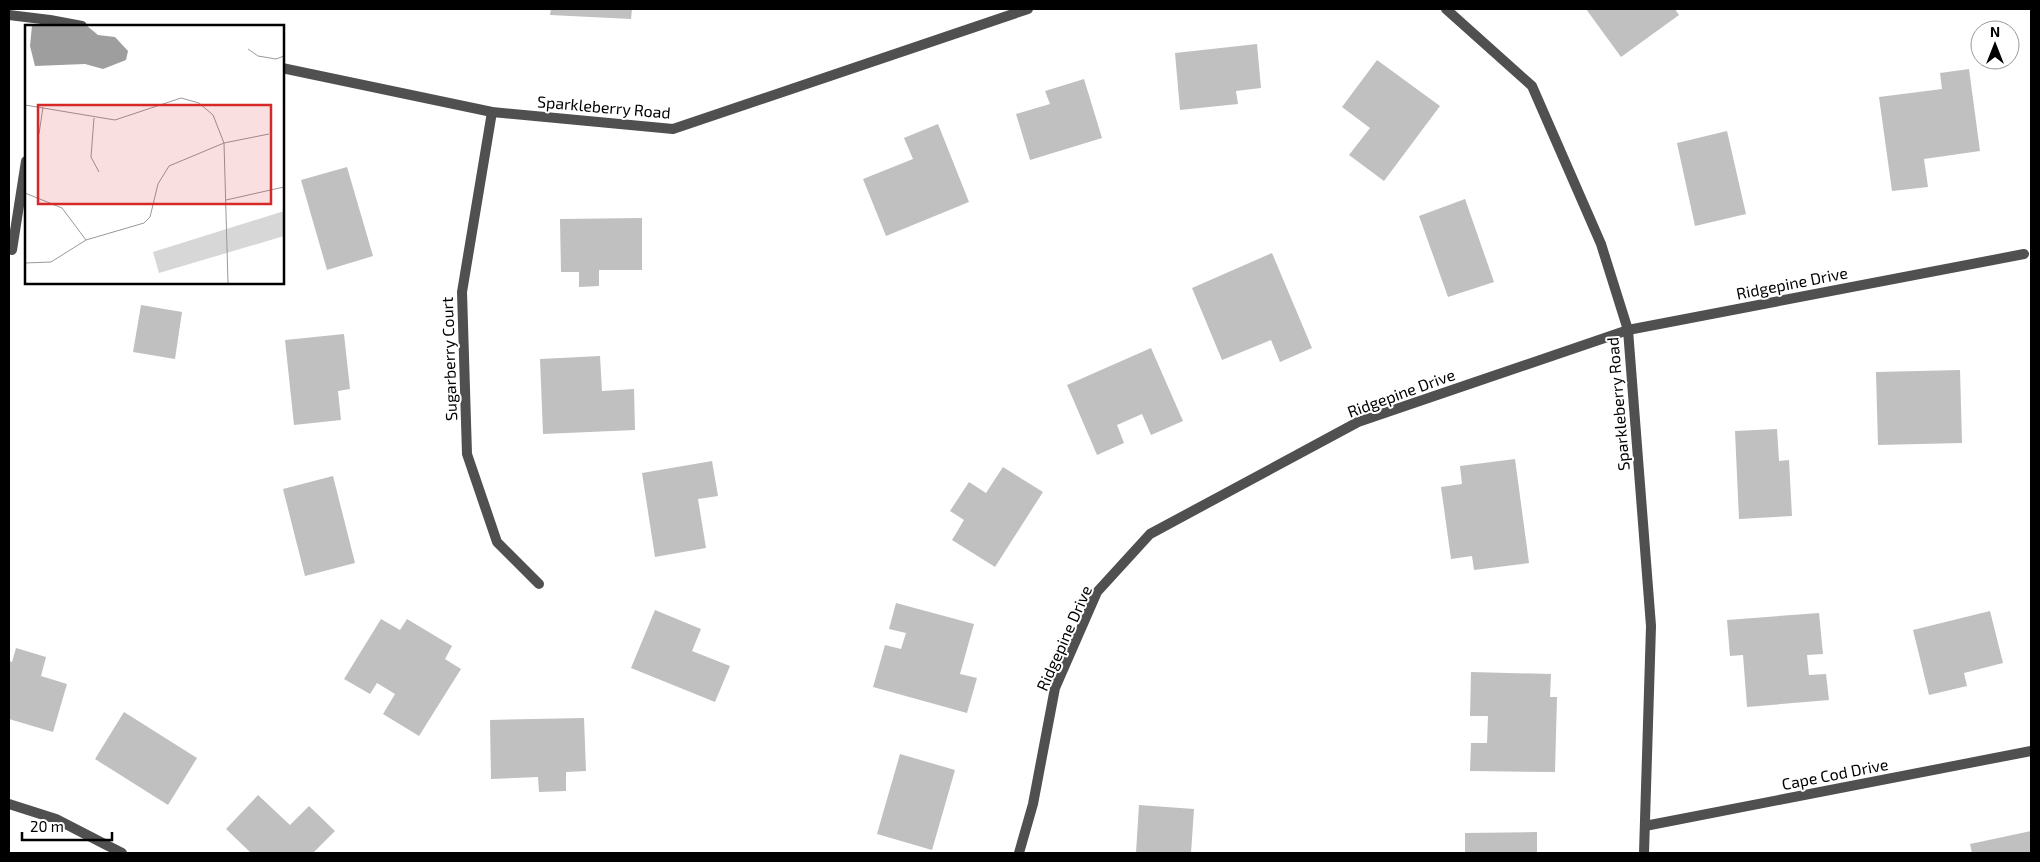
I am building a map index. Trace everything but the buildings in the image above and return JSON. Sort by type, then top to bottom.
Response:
[{"type":"street","name":"Sparkleberry Road","points":[[284,68],[492,112],[674,129],[1028,9]]},
{"type":"street","name":"Sparkleberry Road","points":[[1446,9],[1532,86],[1602,244],[1628,330],[1651,626],[1644,853]]},
{"type":"street","points":[[9,16],[71,25]]},
{"type":"street","name":"Sugarberry Court","points":[[492,112],[462,292],[467,454],[497,542],[539,584]]},
{"type":"street","points":[[12,250],[25,167]]},
{"type":"street","name":"Ridgepine Drive","points":[[1019,853],[1033,804],[1055,688],[1097,592],[1150,534],[1358,422],[1628,330],[2024,254]]},
{"type":"street","name":"Cape Cod Drive","points":[[1645,826],[2031,751]]},
{"type":"street","points":[[9,804],[56,819],[122,853]]}]
